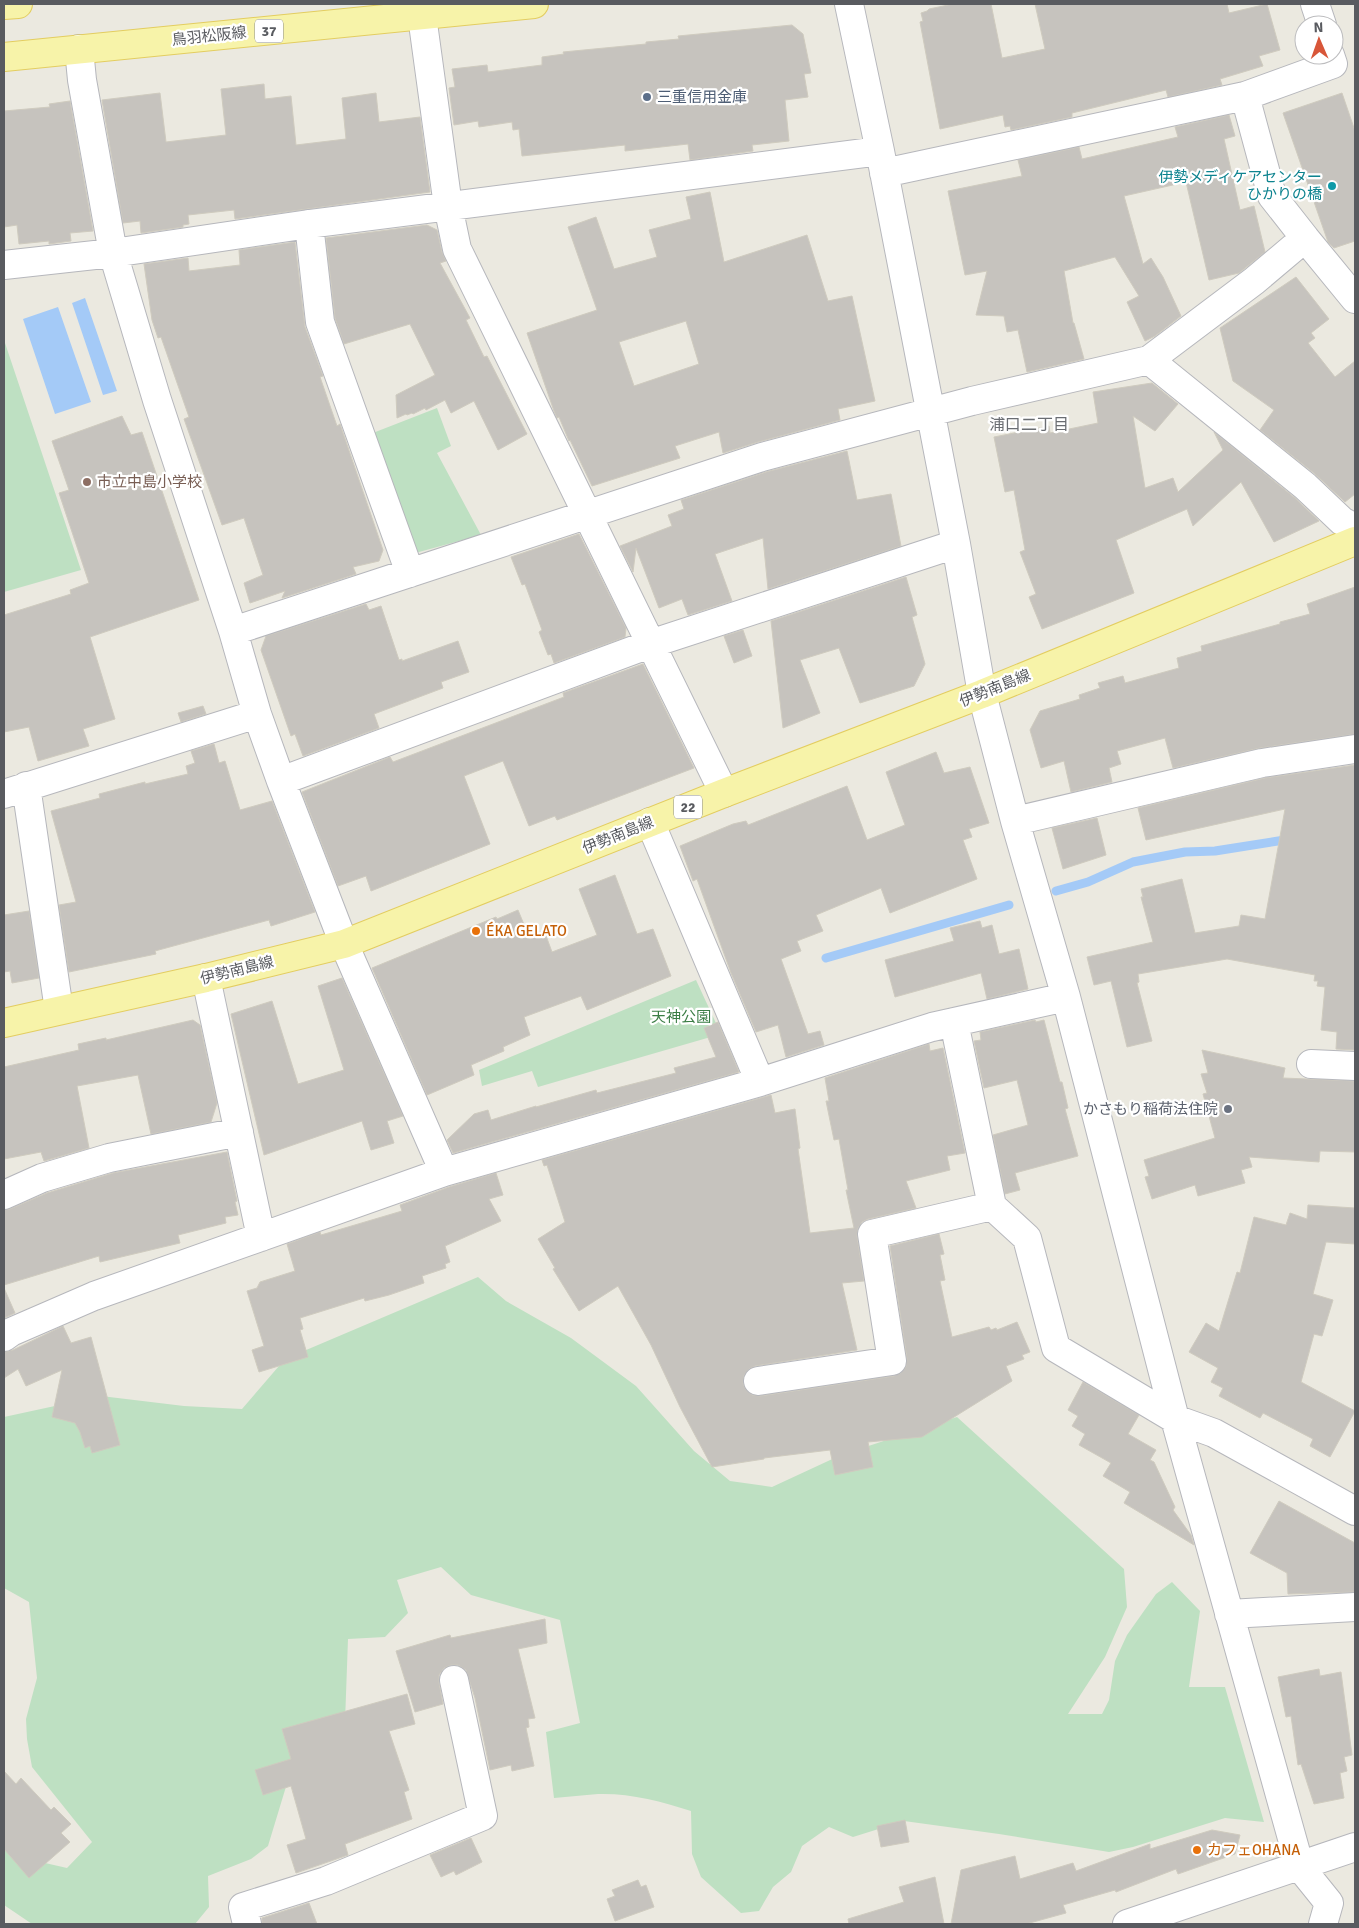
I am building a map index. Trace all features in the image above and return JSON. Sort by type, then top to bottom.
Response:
[{"type":"main road","points":[[4,5],[18,4]]},
{"type":"main road","name":"鳥羽松阪線","points":[[4,57],[534,4]]},
{"type":"main road","name":"伊勢南島線","points":[[4,1022],[206,978],[344,944],[724,793],[982,694],[1355,541]]},
{"type":"street","points":[[849,4],[882,162],[956,544],[982,694],[1015,821],[1066,997],[1175,1419],[1300,1867],[1329,1903],[1323,1924]]},
{"type":"street","points":[[422,16],[448,206],[457,249],[724,793]]},
{"type":"street","points":[[79,49],[82,80],[113,253],[157,400],[233,631],[257,714],[280,781],[344,944],[444,1172]]},
{"type":"street","points":[[4,265],[113,253],[448,206],[882,162],[1245,96],[1325,65]]},
{"type":"street","points":[[1245,96],[1272,196],[1355,299]]},
{"type":"street","points":[[309,224],[320,322],[410,573]]},
{"type":"street","points":[[233,631],[762,457],[929,412],[1150,360],[1254,281],[1305,238]]},
{"type":"street","points":[[1150,360],[1305,486],[1342,521],[1355,528]]},
{"type":"street","points":[[280,781],[650,644],[956,544]]},
{"type":"street","points":[[59,1010],[15,790],[257,714]]},
{"type":"street","points":[[1015,821],[1262,763],[1355,749]]},
{"type":"street","points":[[650,822],[760,1082]]},
{"type":"street","points":[[206,978],[261,1237]]},
{"type":"street","points":[[4,1337],[11,1332],[94,1296],[444,1172],[760,1082],[932,1027],[1066,997]]},
{"type":"street","points":[[954,1022],[992,1206],[1027,1238],[1056,1348],[1175,1419],[1214,1433],[1355,1511]]},
{"type":"street","points":[[1311,1064],[1355,1066]]},
{"type":"street","points":[[4,1195],[42,1178],[109,1158],[239,1132]]},
{"type":"street","points":[[758,1381],[892,1361],[872,1234],[992,1206]]},
{"type":"street","points":[[1229,1614],[1355,1607]]},
{"type":"street","points":[[247,1924],[242,1907],[326,1880],[483,1816],[454,1680]]},
{"type":"street","points":[[1127,1924],[1355,1847]]},
{"type":"green space","points":[[4,340],[81,570],[4,592]]},
{"type":"green space","points":[[437,408],[451,446],[437,453],[481,535],[408,555],[360,438]]},
{"type":"green space","name":"天神公園","points":[[696,980],[721,1034],[538,1087],[532,1071],[482,1086],[479,1070]]},
{"type":"green space","points":[[478,1277],[506,1301],[571,1338],[636,1386],[694,1451],[730,1481],[772,1487],[841,1455],[957,1417],[1124,1569],[1127,1607],[1105,1657],[1068,1714],[1102,1714],[1109,1700],[1115,1661],[1127,1635],[1156,1594],[1172,1582],[1200,1611],[1189,1687],[1225,1687],[1264,1822],[1225,1818],[1133,1847],[1109,1852],[904,1821],[853,1837],[829,1827],[802,1846],[791,1872],[773,1887],[759,1911],[741,1913],[701,1877],[692,1854],[691,1811],[633,1796],[598,1794],[554,1798],[546,1732],[580,1723],[560,1620],[471,1595],[441,1567],[397,1580],[408,1613],[385,1637],[348,1639],[345,1722],[295,1757],[268,1846],[251,1859],[208,1876],[209,1907],[195,1924],[32,1924],[4,1905],[4,1832],[32,1860],[67,1868],[92,1842],[32,1767],[26,1719],[37,1678],[29,1602],[4,1588],[4,1417],[101,1396],[184,1406],[242,1409],[285,1359]]},
{"type":"water","points":[[85,298],[117,391],[103,395],[72,303]]},
{"type":"water","points":[[58,307],[91,402],[55,414],[23,319]]},
{"type":"building","points":[[953,4],[991,4],[1002,58],[1045,49],[1035,4],[1227,4],[1229,13],[1267,4],[1280,50],[1259,56],[1263,66],[1220,79],[1222,85],[1168,97],[1166,90],[1072,113],[1072,117],[1011,130],[1010,126],[1005,127],[1003,115],[940,129],[920,22],[923,21],[921,13],[929,9]]},
{"type":"building","points":[[792,25],[803,34],[811,73],[804,74],[808,97],[785,100],[789,141],[752,145],[753,151],[690,160],[688,144],[625,151],[625,145],[522,156],[519,129],[513,130],[512,122],[479,127],[478,121],[454,125],[449,88],[455,87],[452,69],[487,65],[488,72],[542,65],[542,57],[564,54],[563,52],[646,44],[646,42],[679,39],[678,36]]},
{"type":"building","points":[[264,84],[265,99],[291,96],[296,145],[346,139],[342,98],[376,93],[379,122],[420,117],[430,192],[235,219],[234,210],[188,215],[189,224],[183,225],[183,227],[141,233],[140,221],[123,223],[102,100],[160,93],[166,142],[226,135],[221,89]]},
{"type":"building","name":"伊勢メディケアセンター ひかりの橋","points":[[1342,93],[1355,131],[1355,241],[1334,248],[1328,242],[1283,113]]},
{"type":"building","points":[[70,101],[93,231],[70,233],[71,241],[49,244],[49,241],[19,244],[17,225],[4,227],[4,111],[50,107],[49,104]]},
{"type":"building","points":[[1229,115],[1235,136],[1224,139],[1240,210],[1254,206],[1265,252],[1239,273],[1209,280],[1186,182],[1124,196],[1143,264],[1151,258],[1163,277],[1181,316],[1155,336],[1145,341],[1127,302],[1139,296],[1115,257],[1064,271],[1073,323],[1084,359],[1027,372],[1018,330],[1007,332],[1004,316],[976,315],[987,271],[965,275],[948,191],[1022,176],[1018,160],[1079,147],[1082,159],[1178,137],[1175,127]]},
{"type":"building","points":[[710,192],[724,262],[807,235],[828,301],[852,296],[875,401],[838,409],[840,420],[723,453],[719,432],[675,446],[680,458],[592,486],[559,417],[557,418],[554,411],[527,333],[597,310],[568,227],[596,217],[614,269],[657,257],[649,230],[691,219],[686,197]],"holes":[[[686,321],[699,364],[634,386],[619,342]]]},
{"type":"building","points":[[427,225],[437,230],[446,261],[440,263],[470,318],[466,320],[484,357],[487,356],[527,434],[498,450],[474,401],[451,413],[445,400],[426,410],[425,408],[413,414],[406,414],[397,418],[396,395],[435,375],[410,324],[344,344],[335,318],[326,238]]},
{"type":"building","points":[[295,242],[305,327],[323,376],[320,377],[337,426],[340,424],[383,550],[379,561],[353,567],[356,574],[282,598],[285,591],[250,603],[244,583],[263,575],[244,518],[222,525],[184,419],[189,417],[161,337],[158,338],[152,320],[144,264],[188,258],[189,271],[240,265],[239,250]]},
{"type":"building","points":[[1296,277],[1329,319],[1311,333],[1315,338],[1308,343],[1335,377],[1355,361],[1355,494],[1345,502],[1315,474],[1260,430],[1274,410],[1233,381],[1220,328]]},
{"type":"building","points":[[1152,383],[1178,404],[1155,431],[1133,416],[1145,488],[1173,478],[1178,492],[1223,450],[1214,432],[1295,498],[1319,521],[1274,542],[1241,482],[1193,526],[1187,509],[1116,540],[1134,593],[1042,629],[1029,597],[1036,594],[1020,552],[1025,550],[1014,490],[1005,492],[994,437],[1049,426],[1050,433],[1098,423],[1093,392]]},
{"type":"building","points":[[122,416],[131,435],[142,432],[199,600],[90,637],[115,719],[83,729],[89,746],[38,761],[29,727],[4,732],[4,615],[71,594],[70,590],[89,583],[59,493],[69,490],[52,441]]},
{"type":"building","points":[[847,451],[857,500],[891,494],[901,546],[768,589],[763,538],[715,554],[732,601],[688,615],[682,599],[659,608],[636,548],[633,572],[620,546],[672,526],[668,515],[684,509],[681,500],[766,472]]},
{"type":"building","points":[[579,534],[626,628],[625,637],[554,663],[551,654],[548,655],[539,632],[542,630],[525,584],[522,585],[511,557]]},
{"type":"building","points":[[906,577],[917,615],[912,617],[925,664],[914,686],[860,703],[839,648],[800,660],[820,713],[783,728],[771,621]]},
{"type":"building","points":[[1355,587],[1355,734],[1260,748],[1173,768],[1165,738],[1117,751],[1121,764],[1109,768],[1112,782],[1071,792],[1064,761],[1041,768],[1030,730],[1040,711],[1080,699],[1079,695],[1100,688],[1098,683],[1123,676],[1125,683],[1179,668],[1177,658],[1202,651],[1201,646],[1310,614],[1307,604]]},
{"type":"building","points":[[366,604],[369,610],[381,606],[399,660],[402,659],[402,661],[458,641],[469,672],[441,682],[443,688],[374,714],[379,728],[303,756],[295,734],[291,736],[261,650],[266,636]]},
{"type":"building","points":[[743,630],[752,656],[734,663],[724,636]]},
{"type":"building","points":[[643,664],[694,768],[557,820],[555,816],[529,826],[503,761],[464,776],[490,844],[371,891],[366,876],[338,886],[302,792],[390,757],[393,762],[564,697],[563,693]]},
{"type":"building","points":[[203,706],[206,714],[181,722],[178,713]]},
{"type":"building","points":[[214,744],[219,763],[225,761],[240,810],[272,801],[315,912],[271,926],[269,920],[155,951],[156,954],[69,972],[59,905],[76,902],[51,811],[100,798],[99,794],[145,782],[145,784],[188,774],[186,766],[195,763],[191,751]]},
{"type":"building","points":[[936,752],[944,773],[970,767],[989,823],[969,829],[972,837],[963,840],[977,879],[890,913],[881,888],[816,915],[823,931],[797,941],[801,951],[781,959],[808,1034],[820,1031],[824,1045],[786,1057],[778,1025],[756,1032],[731,973],[697,879],[693,881],[680,846],[733,824],[746,821],[748,825],[847,786],[867,840],[905,825],[886,772]]},
{"type":"building","points":[[1355,765],[1355,1050],[1336,1049],[1337,1032],[1321,1030],[1325,987],[1317,986],[1318,981],[1314,981],[1315,975],[1227,959],[1138,974],[1139,982],[1137,983],[1152,1041],[1127,1047],[1111,981],[1094,985],[1087,957],[1153,942],[1141,897],[1143,897],[1141,889],[1182,879],[1195,933],[1239,926],[1241,915],[1265,919],[1285,809],[1146,840],[1138,808],[1265,778]]},
{"type":"building","points":[[1097,818],[1106,855],[1063,869],[1052,828]]},
{"type":"building","points":[[615,875],[637,934],[653,929],[671,976],[587,1010],[581,996],[524,1017],[530,1035],[503,1047],[504,1051],[471,1065],[474,1075],[427,1095],[372,968],[496,917],[497,919],[518,910],[530,939],[545,933],[552,952],[597,935],[579,889]]},
{"type":"building","points":[[29,911],[39,978],[12,983],[10,971],[4,972],[4,915]]},
{"type":"building","points":[[980,921],[982,928],[992,925],[999,954],[1019,949],[1028,989],[987,999],[981,973],[895,997],[885,960],[954,941],[950,928]]},
{"type":"building","points":[[342,978],[403,1116],[387,1121],[394,1143],[371,1150],[362,1121],[264,1155],[231,1014],[272,1001],[298,1084],[344,1070],[318,986]]},
{"type":"building","points":[[193,1020],[200,1025],[217,1103],[211,1122],[151,1134],[138,1075],[77,1086],[89,1148],[44,1161],[41,1152],[4,1159],[4,1067],[79,1050],[78,1044],[106,1038],[106,1040]]},
{"type":"building","points":[[1035,1020],[1036,1022],[1044,1020],[1060,1082],[1062,1082],[1068,1108],[1065,1109],[1078,1156],[1015,1173],[1020,1190],[1005,1194],[993,1135],[1028,1125],[1017,1080],[984,1088],[974,1041],[981,1040],[980,1032]]},
{"type":"building","points":[[718,1022],[739,1072],[453,1153],[447,1140],[474,1114],[488,1110],[491,1120],[596,1090],[597,1093],[676,1073],[674,1068],[716,1057],[704,1028]]},
{"type":"building","points":[[929,1044],[930,1051],[943,1048],[965,1153],[947,1156],[950,1170],[906,1181],[916,1208],[868,1219],[862,1222],[858,1228],[857,1236],[864,1281],[842,1283],[857,1350],[755,1366],[744,1375],[743,1384],[752,1395],[760,1396],[894,1376],[901,1373],[906,1367],[907,1359],[890,1246],[939,1234],[944,1254],[940,1255],[945,1280],[940,1281],[952,1337],[989,1327],[991,1330],[996,1328],[997,1330],[1017,1322],[1030,1352],[1022,1355],[1024,1359],[1006,1366],[1012,1381],[922,1437],[868,1442],[873,1467],[835,1475],[830,1450],[712,1467],[680,1407],[651,1345],[618,1286],[579,1311],[553,1269],[555,1268],[538,1239],[565,1222],[547,1165],[544,1166],[542,1160],[771,1095],[775,1113],[795,1109],[800,1148],[798,1149],[810,1233],[854,1228],[846,1190],[848,1190],[839,1139],[834,1140],[826,1101],[829,1101],[825,1078]]},
{"type":"building","points":[[1202,1050],[1285,1068],[1283,1078],[1355,1081],[1355,1152],[1320,1151],[1319,1162],[1249,1157],[1252,1167],[1241,1170],[1245,1183],[1198,1196],[1195,1185],[1152,1199],[1145,1177],[1149,1176],[1144,1160],[1215,1138],[1203,1094],[1207,1093],[1201,1074],[1208,1073]]},
{"type":"building","points":[[227,1152],[238,1215],[225,1217],[226,1223],[178,1235],[180,1243],[100,1262],[99,1256],[4,1285],[4,1210],[47,1193],[113,1173]]},
{"type":"building","points":[[496,1173],[503,1195],[489,1199],[501,1221],[445,1246],[450,1262],[445,1264],[446,1268],[422,1276],[424,1283],[389,1295],[365,1301],[364,1298],[300,1318],[303,1329],[300,1330],[308,1357],[259,1372],[252,1350],[264,1346],[247,1291],[257,1288],[260,1282],[295,1271],[287,1244],[320,1232],[321,1235],[402,1211],[400,1205],[449,1187]]},
{"type":"building","points":[[1308,1205],[1355,1208],[1355,1244],[1326,1242],[1313,1294],[1333,1300],[1322,1336],[1314,1334],[1301,1382],[1355,1411],[1330,1457],[1310,1446],[1313,1439],[1263,1413],[1260,1418],[1219,1396],[1223,1388],[1211,1382],[1218,1368],[1189,1352],[1206,1323],[1219,1331],[1237,1272],[1240,1273],[1254,1217],[1286,1225],[1290,1213],[1307,1219]]},
{"type":"building","points":[[4,1288],[15,1313],[4,1318]]},
{"type":"building","points":[[63,1326],[71,1343],[91,1337],[120,1445],[92,1453],[90,1446],[85,1448],[75,1423],[52,1417],[62,1370],[26,1386],[18,1369],[4,1378],[4,1352],[13,1350]]},
{"type":"building","points":[[1083,1382],[1139,1415],[1128,1434],[1156,1450],[1150,1460],[1154,1462],[1175,1507],[1173,1510],[1191,1535],[1194,1545],[1124,1503],[1130,1492],[1103,1476],[1111,1463],[1079,1445],[1085,1434],[1072,1426],[1078,1416],[1068,1410]]},
{"type":"building","points":[[1279,1501],[1355,1543],[1355,1592],[1288,1594],[1287,1573],[1250,1553]]},
{"type":"building","points":[[545,1619],[547,1643],[518,1649],[535,1718],[528,1719],[529,1727],[526,1728],[534,1766],[512,1771],[511,1765],[490,1770],[475,1698],[466,1670],[458,1665],[444,1668],[439,1675],[443,1704],[415,1712],[396,1651],[450,1635],[451,1638]]},
{"type":"building","points":[[1319,1669],[1320,1676],[1341,1672],[1352,1755],[1344,1757],[1347,1771],[1340,1773],[1344,1798],[1314,1804],[1301,1764],[1298,1765],[1291,1716],[1286,1717],[1278,1677]]},
{"type":"building","points":[[407,1694],[415,1724],[389,1731],[409,1790],[404,1792],[412,1819],[345,1844],[348,1855],[296,1873],[287,1845],[306,1839],[291,1786],[263,1795],[255,1770],[291,1759],[282,1729]]},
{"type":"building","points":[[4,1771],[16,1784],[21,1778],[51,1810],[54,1807],[71,1824],[61,1833],[70,1842],[29,1878],[4,1849]]},
{"type":"building","points":[[905,1820],[909,1842],[881,1847],[877,1826]]},
{"type":"building","points":[[1212,1830],[1240,1835],[1235,1854],[1178,1874],[1176,1869],[1116,1892],[1115,1890],[1063,1905],[1066,1913],[1026,1924],[951,1924],[961,1870],[1015,1856],[1020,1879],[1073,1863],[1076,1871],[1150,1844],[1150,1849]]},
{"type":"building","points":[[471,1838],[482,1862],[456,1875],[454,1871],[441,1877],[430,1855]]},
{"type":"building","points":[[935,1877],[944,1924],[849,1924],[848,1919],[904,1902],[899,1887]]},
{"type":"building","points":[[638,1880],[641,1887],[646,1885],[654,1907],[615,1921],[607,1899],[615,1896],[612,1890]]},
{"type":"building","points":[[309,1903],[317,1924],[262,1924],[262,1918]]},
{"type":"waterway","points":[[1056,891],[1088,882],[1133,862],[1185,852],[1215,851],[1291,839]]},
{"type":"waterway","points":[[826,958],[1009,905]]},
{"type":"place","name":"三重信用金庫","points":[[647,97]]},
{"type":"place","name":"伊勢メディケアセンター ひかりの橋","points":[[1332,186]]},
{"type":"place","name":"市立中島小学校","points":[[87,482]]},
{"type":"place","name":"ÉKA GELATO","points":[[476,931]]},
{"type":"place","name":"かさもり稲荷法住院","points":[[1228,1109]]},
{"type":"place","name":"カフェOHANA","points":[[1197,1850]]},
{"type":"district","name":"浦口二丁目","points":[[1029,424]]}]
